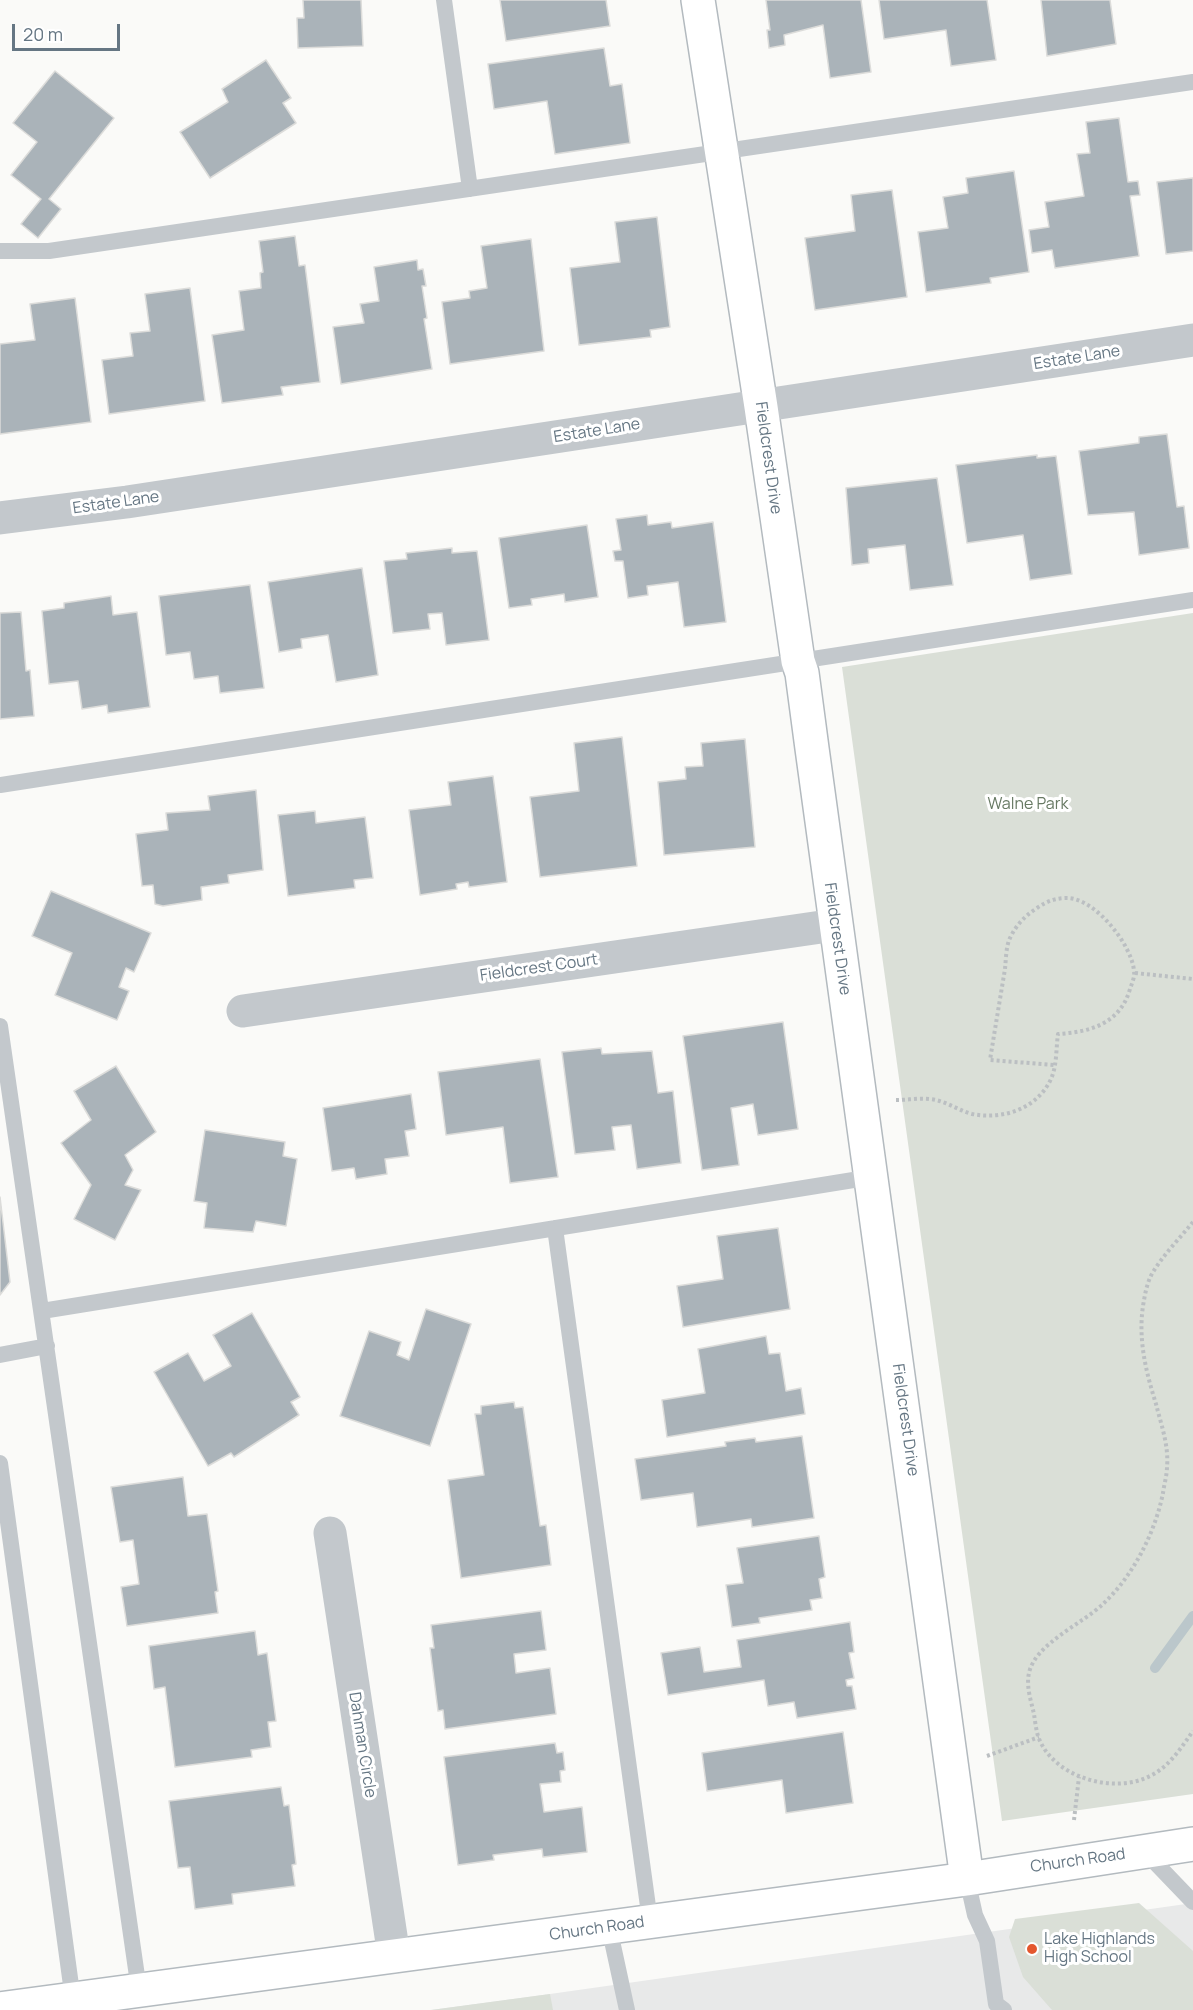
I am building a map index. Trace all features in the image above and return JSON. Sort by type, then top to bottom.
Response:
[{"type":"street","name":"Fieldcrest Drive","points":[[698,0],[798,661],[802,673],[967,1879]]},
{"type":"street","name":"Estate Lane","points":[[0,518],[127,502],[1193,340]]},
{"type":"street","name":"Fieldcrest Court","points":[[243,1011],[835,925]]},
{"type":"street","name":"Dahman Circle","points":[[330,1533],[394,1956]]},
{"type":"street","name":"Church Road","points":[[0,2009],[73,2000],[120,1998],[394,1956],[967,1879],[1193,1845]]},
{"type":"lane","points":[[444,0],[470,189]]},
{"type":"lane","points":[[0,251],[48,252],[1193,82]]},
{"type":"lane","points":[[0,785],[1193,600]]},
{"type":"lane","points":[[0,1026],[47,1346],[120,1998]]},
{"type":"lane","points":[[42,1311],[872,1177]]},
{"type":"lane","points":[[555,1228],[650,1921]]},
{"type":"lane","points":[[0,1355],[47,1346]]},
{"type":"lane","points":[[0,1463],[73,2000]]},
{"type":"lane","points":[[1144,1852],[1193,1902]]},
{"type":"lane","points":[[967,1879],[975,1915],[987,1941],[996,2004],[1004,2010]]},
{"type":"lane","points":[[609,1927],[627,2010]]},
{"type":"path","points":[[895,1100],[929,1099],[942,1101],[971,1114],[1009,1114],[1028,1106],[1051,1080],[1054,1065],[1058,1034],[1083,1032],[1102,1024],[1117,1012],[1128,997],[1135,973],[1123,941],[1111,924],[1089,905],[1069,897],[1049,900],[1026,915],[1009,939],[990,1060],[1054,1065]]},
{"type":"path","points":[[1135,973],[1193,979]]},
{"type":"path","points":[[1193,1222],[1153,1272],[1145,1292],[1141,1322],[1144,1359],[1163,1429],[1168,1466],[1160,1505],[1148,1538],[1136,1562],[1118,1588],[1103,1605],[1034,1658],[1028,1675],[1038,1737],[1059,1763],[1079,1777],[1117,1784],[1138,1782],[1153,1775],[1176,1755],[1193,1731]]},
{"type":"path","points":[[987,1756],[1038,1737]]},
{"type":"path","points":[[1074,1820],[1079,1777]]},
{"type":"shaded area","name":"Lake Highlands High School","points":[[1193,1903],[1193,2010],[431,2010],[550,1994]]},
{"type":"green space","name":"Walne Park","points":[[1193,613],[1193,1794],[1002,1821],[842,667]]},
{"type":"green space","points":[[1139,1903],[1193,1951],[1193,2010],[1052,2010],[1023,1977],[1009,1937],[1015,1919]]},
{"type":"green space","points":[[550,1994],[553,2010],[431,2010]]},
{"type":"building","points":[[303,0],[361,0],[363,46],[298,48],[297,18],[304,18]]},
{"type":"building","points":[[500,0],[606,0],[610,26],[506,41]]},
{"type":"building","points":[[766,0],[861,0],[871,72],[830,78],[823,25],[784,35],[785,45],[769,48],[767,30],[770,30]]},
{"type":"building","points":[[879,0],[987,0],[996,60],[951,66],[946,30],[884,39]]},
{"type":"building","points":[[1041,0],[1110,0],[1116,44],[1047,56]]},
{"type":"building","points":[[604,48],[610,86],[622,84],[630,143],[555,154],[547,101],[494,109],[488,64]]},
{"type":"building","points":[[266,60],[291,98],[283,103],[296,123],[210,178],[180,132],[228,102],[222,89]]},
{"type":"building","points":[[55,71],[114,118],[49,199],[61,209],[38,238],[21,224],[41,199],[11,175],[37,142],[13,123]]},
{"type":"building","points":[[1119,118],[1128,182],[1138,181],[1140,195],[1130,196],[1139,256],[1055,268],[1052,250],[1032,253],[1029,230],[1049,227],[1045,202],[1084,196],[1077,154],[1090,153],[1086,122]]},
{"type":"building","points":[[1014,171],[1029,272],[990,278],[991,283],[926,292],[918,232],[948,228],[943,197],[968,193],[966,178]]},
{"type":"building","points":[[1193,178],[1193,251],[1166,254],[1157,182]]},
{"type":"building","points":[[892,190],[907,297],[815,310],[805,238],[855,231],[851,195]]},
{"type":"building","points":[[657,217],[670,327],[650,330],[651,337],[579,345],[570,268],[620,262],[615,222]]},
{"type":"building","points":[[295,236],[299,266],[305,265],[320,382],[281,387],[283,395],[222,403],[212,335],[244,330],[239,291],[261,288],[260,273],[263,272],[259,241]]},
{"type":"building","points":[[531,239],[544,351],[450,364],[442,302],[470,298],[469,291],[487,288],[481,246]]},
{"type":"building","points":[[417,260],[418,270],[423,269],[426,286],[422,286],[427,318],[424,319],[432,369],[341,384],[333,327],[364,323],[360,304],[379,301],[374,267]]},
{"type":"building","points":[[190,288],[205,401],[109,414],[102,360],[133,356],[130,333],[150,331],[145,294]]},
{"type":"building","points":[[75,298],[91,422],[0,434],[0,344],[35,340],[30,304]]},
{"type":"building","points":[[1167,434],[1177,507],[1184,506],[1189,548],[1139,555],[1134,512],[1088,515],[1079,451],[1139,443],[1139,437]]},
{"type":"building","points":[[1037,455],[1037,458],[1056,456],[1072,574],[1030,580],[1023,535],[967,543],[956,465]]},
{"type":"building","points":[[937,478],[953,585],[910,590],[905,545],[868,549],[869,563],[852,565],[846,488]]},
{"type":"building","points":[[647,515],[648,525],[671,522],[672,528],[713,522],[726,622],[684,627],[678,582],[647,586],[648,595],[628,598],[623,561],[615,561],[613,551],[621,550],[616,519]]},
{"type":"building","points":[[587,525],[598,597],[565,602],[564,594],[531,599],[532,605],[509,608],[499,538]]},
{"type":"building","points":[[452,548],[452,553],[477,551],[489,640],[446,645],[442,613],[428,614],[430,629],[393,633],[384,561],[407,559],[406,553]]},
{"type":"building","points":[[362,568],[378,675],[336,682],[328,635],[301,639],[302,648],[279,652],[268,582]]},
{"type":"building","points":[[250,585],[264,688],[220,693],[218,676],[194,679],[190,652],[166,655],[159,596]]},
{"type":"building","points":[[111,596],[113,615],[137,612],[150,707],[108,713],[107,705],[82,709],[78,681],[49,684],[42,611],[64,608],[64,603]]},
{"type":"building","points":[[21,612],[26,671],[30,670],[34,716],[0,719],[0,613]]},
{"type":"building","points":[[622,737],[637,866],[540,877],[530,797],[579,791],[574,743]]},
{"type":"building","points":[[745,739],[755,847],[664,855],[658,782],[686,779],[685,767],[703,766],[701,743]]},
{"type":"building","points":[[493,776],[507,882],[469,887],[468,882],[456,884],[457,889],[420,895],[409,810],[451,805],[448,782]]},
{"type":"building","points":[[256,790],[263,870],[228,875],[229,883],[201,887],[202,900],[163,906],[155,904],[153,885],[142,886],[136,834],[168,830],[166,813],[210,810],[208,796]]},
{"type":"building","points":[[315,811],[316,823],[365,817],[373,878],[354,880],[355,888],[288,896],[278,815]]},
{"type":"building","points":[[51,891],[151,933],[134,972],[126,968],[119,987],[129,991],[117,1020],[55,995],[72,953],[32,936]]},
{"type":"building","points":[[783,1022],[798,1129],[758,1135],[753,1104],[731,1108],[739,1165],[702,1170],[683,1036]]},
{"type":"building","points":[[601,1048],[602,1054],[652,1051],[658,1093],[673,1091],[681,1163],[637,1169],[631,1125],[612,1127],[615,1150],[575,1154],[562,1052]]},
{"type":"building","points":[[540,1059],[558,1177],[510,1183],[503,1127],[446,1135],[438,1072]]},
{"type":"building","points":[[116,1066],[156,1132],[125,1155],[133,1170],[125,1185],[141,1190],[115,1240],[74,1219],[91,1185],[61,1143],[91,1120],[74,1091]]},
{"type":"building","points":[[411,1094],[416,1129],[405,1131],[409,1156],[385,1159],[387,1174],[356,1179],[354,1168],[332,1171],[323,1108]]},
{"type":"building","points":[[205,1130],[285,1142],[283,1156],[297,1159],[286,1226],[256,1221],[253,1232],[204,1228],[207,1203],[194,1201]]},
{"type":"building","points":[[0,1197],[10,1282],[0,1295]]},
{"type":"building","points":[[778,1228],[790,1309],[683,1327],[677,1286],[723,1279],[717,1236]]},
{"type":"building","points":[[426,1309],[471,1324],[430,1446],[340,1416],[369,1331],[401,1342],[397,1355],[409,1360]]},
{"type":"building","points":[[252,1313],[300,1397],[291,1402],[299,1415],[234,1457],[231,1453],[208,1466],[154,1372],[188,1353],[204,1381],[231,1366],[213,1335]]},
{"type":"building","points":[[766,1336],[769,1354],[780,1353],[786,1391],[801,1388],[805,1414],[667,1437],[662,1400],[705,1393],[698,1349]]},
{"type":"building","points":[[514,1402],[515,1408],[523,1407],[540,1526],[546,1525],[551,1565],[461,1578],[448,1480],[484,1475],[475,1414],[481,1414],[481,1406]]},
{"type":"building","points":[[802,1436],[814,1518],[752,1527],[751,1519],[697,1527],[693,1493],[641,1500],[635,1459],[726,1446],[725,1442],[755,1438],[756,1442]]},
{"type":"building","points":[[183,1477],[188,1516],[207,1514],[218,1591],[215,1592],[218,1613],[127,1626],[121,1587],[139,1584],[133,1540],[120,1542],[111,1487]]},
{"type":"building","points":[[819,1536],[825,1577],[819,1579],[822,1598],[810,1600],[812,1610],[759,1618],[760,1623],[732,1627],[726,1585],[743,1583],[737,1548]]},
{"type":"building","points":[[541,1611],[546,1650],[514,1654],[516,1673],[550,1668],[556,1714],[445,1729],[443,1710],[438,1711],[430,1648],[434,1648],[431,1625]]},
{"type":"building","points":[[850,1622],[854,1652],[849,1653],[854,1678],[846,1680],[847,1686],[852,1686],[856,1709],[797,1718],[794,1702],[768,1706],[764,1680],[668,1695],[661,1653],[700,1647],[704,1672],[741,1667],[737,1640]]},
{"type":"building","points":[[255,1631],[258,1655],[267,1653],[276,1721],[268,1722],[271,1747],[251,1750],[252,1757],[175,1767],[165,1687],[154,1689],[149,1646]]},
{"type":"building","points":[[843,1732],[853,1803],[786,1813],[782,1780],[707,1791],[702,1753]]},
{"type":"building","points":[[555,1743],[557,1753],[563,1752],[565,1770],[560,1771],[561,1782],[540,1784],[544,1812],[582,1807],[587,1852],[543,1857],[542,1849],[493,1855],[494,1860],[458,1865],[444,1757]]},
{"type":"building","points":[[281,1787],[284,1806],[289,1805],[296,1864],[292,1865],[295,1886],[232,1894],[233,1904],[195,1909],[190,1867],[178,1868],[169,1801]]},
{"type":"waterway","points":[[1155,1668],[1193,1616]]},
{"type":"place","name":"Lake Highlands High School","points":[[1032,1949]]}]
